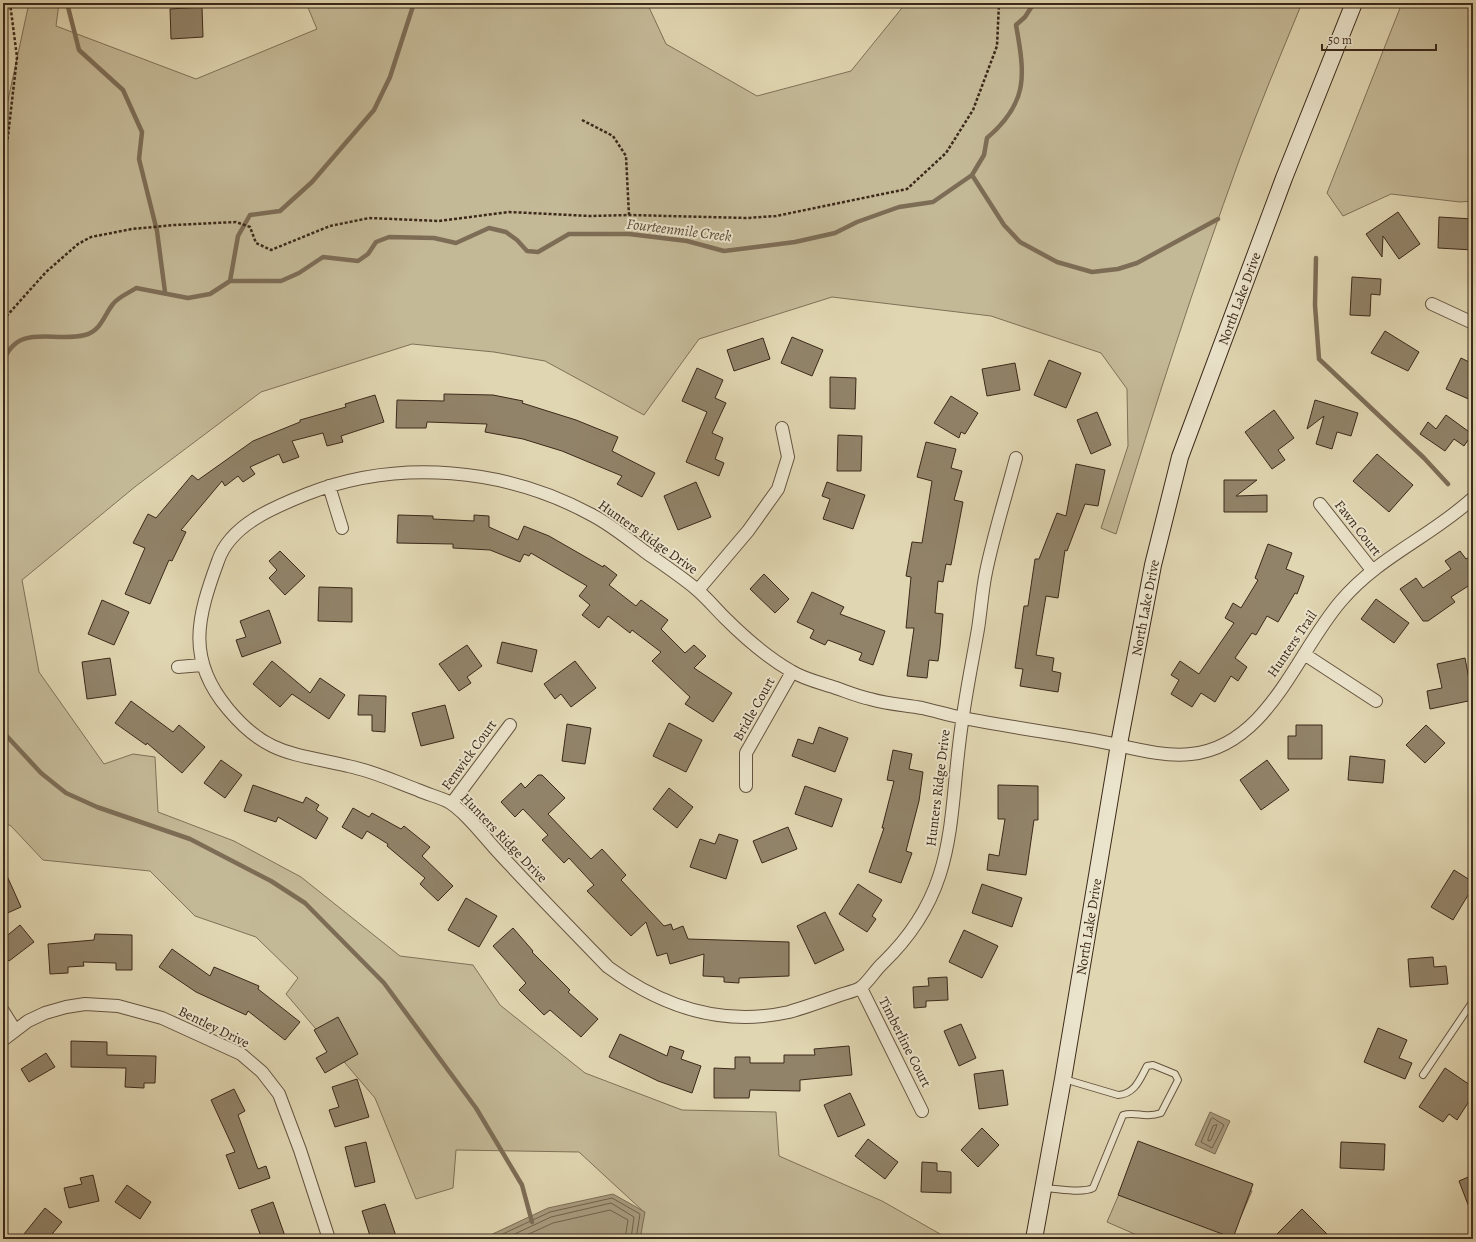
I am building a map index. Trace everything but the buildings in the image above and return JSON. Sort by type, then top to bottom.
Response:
[{"type":"main road","name":"North Lake Drive","points":[[1034,1239],[1063,1079],[1119,744],[1152,565],[1180,457],[1284,178],[1354,3]]},
{"type":"street","points":[[1432,304],[1473,323]]},
{"type":"street","points":[[698,590],[748,531],[778,489],[788,457],[782,428]]},
{"type":"street","name":"Hunters Ridge Drive","points":[[1016,458],[986,573],[962,717],[950,835],[940,878],[928,904],[915,926],[897,949],[876,969],[861,988],[806,1007],[756,1017],[727,1016],[698,1012],[657,998],[632,984],[608,967],[452,803],[378,773],[345,765],[298,757],[277,749],[242,725],[212,688],[202,665],[199,631],[204,606],[220,553],[237,534],[259,516],[279,505],[330,486],[351,480],[396,473],[424,472],[474,475],[518,485],[550,495],[602,520],[698,590],[737,629],[760,649],[792,672],[872,700],[962,717],[1119,744]]},
{"type":"street","points":[[330,486],[342,528]]},
{"type":"street","name":"Hunters Trail","points":[[1119,744],[1176,754],[1191,754],[1220,746],[1233,740],[1256,722],[1342,599],[1372,570],[1446,521],[1473,498]]},
{"type":"street","name":"Fawn Court","points":[[1320,504],[1372,570]]},
{"type":"street","points":[[1304,654],[1376,701]]},
{"type":"street","points":[[178,667],[202,665]]},
{"type":"street","name":"Bridle Court","points":[[746,786],[746,753],[792,672]]},
{"type":"street","name":"Fenwick Court","points":[[452,803],[510,725]]},
{"type":"street","name":"Timberline Court","points":[[861,988],[922,1110]]},
{"type":"street","name":"Bentley Drive","points":[[3,1040],[15,1030],[45,1013],[66,1007],[85,1004],[118,1006],[162,1018],[241,1054],[262,1072],[279,1094],[300,1150],[330,1239]]},
{"type":"street","points":[[3,1011],[15,1030]]},
{"type":"lane","points":[[1423,1075],[1473,1001]]},
{"type":"lane","points":[[1043,1188],[1089,1191],[1093,1188],[1122,1115],[1129,1113],[1152,1117],[1161,1113],[1178,1080],[1175,1074],[1154,1065],[1147,1066],[1131,1092],[1125,1095],[1118,1095],[1063,1079]]},
{"type":"path","points":[[3,164],[8,136],[17,57],[10,3]]},
{"type":"path","points":[[3,320],[46,272],[78,244],[91,237],[150,228],[236,222],[250,227],[256,243],[271,250],[330,226],[369,218],[439,221],[509,212],[590,216],[629,215],[747,218],[776,216],[907,189],[946,153],[974,110],[997,46],[999,3]]},
{"type":"path","points":[[582,120],[613,136],[626,156],[629,215]]},
{"type":"shaded area","points":[[29,3],[59,3],[56,26],[196,79],[317,29],[306,3],[647,3],[666,44],[757,96],[851,71],[906,3],[1302,3],[1270,80],[1223,205],[1175,345],[1116,534],[1101,528],[1128,446],[1127,389],[1101,353],[991,316],[832,297],[699,339],[644,415],[545,361],[494,352],[412,344],[261,392],[136,486],[22,580],[39,672],[104,764],[133,754],[155,757],[158,812],[234,841],[301,877],[400,956],[473,965],[500,1005],[585,1073],[682,1110],[776,1112],[779,1156],[882,1201],[949,1239],[640,1239],[644,1212],[579,1152],[456,1150],[453,1188],[416,1199],[375,1098],[286,994],[298,978],[256,937],[195,916],[150,871],[43,860],[11,826],[3,822],[3,123]]},
{"type":"shaded area","points":[[1402,3],[1473,3],[1473,201],[1460,202],[1391,194],[1343,216],[1327,193]]},
{"type":"shaded area","points":[[1141,1143],[1252,1191],[1231,1239],[1219,1239],[1214,1237],[1213,1239],[1146,1239],[1107,1222]]},
{"type":"water","points":[[1210,1112],[1230,1121],[1215,1154],[1195,1145]]},
{"type":"water","points":[[613,1194],[645,1212],[640,1239],[482,1239],[548,1208]]},
{"type":"waterway","points":[[67,3],[79,50],[123,90],[142,132],[139,159],[157,231],[165,292]]},
{"type":"waterway","points":[[230,281],[238,236],[250,215],[280,211],[312,182],[374,110],[390,77],[414,3]]},
{"type":"waterway","name":"Fourteenmile Creek","points":[[3,362],[10,350],[18,342],[27,338],[38,336],[73,337],[90,333],[99,326],[115,302],[136,288],[188,298],[210,294],[230,281],[281,281],[299,273],[323,257],[358,261],[368,254],[376,242],[389,237],[434,238],[456,243],[489,228],[506,232],[517,240],[527,251],[538,252],[569,234],[629,234],[687,241],[724,251],[795,242],[835,233],[857,222],[899,207],[933,202],[972,175],[984,155],[987,138],[1001,125],[1011,112],[1021,87],[1022,73],[1016,25],[1025,17],[1034,3]]},
{"type":"waterway","points":[[972,175],[1004,225],[1020,242],[1057,262],[1092,272],[1118,269],[1137,263],[1218,219]]},
{"type":"waterway","points":[[1316,258],[1315,305],[1319,359],[1424,458],[1448,484]]},
{"type":"waterway","points":[[3,732],[41,773],[66,793],[97,807],[190,839],[271,881],[305,903],[384,983],[476,1108],[522,1185],[532,1222]]}]
